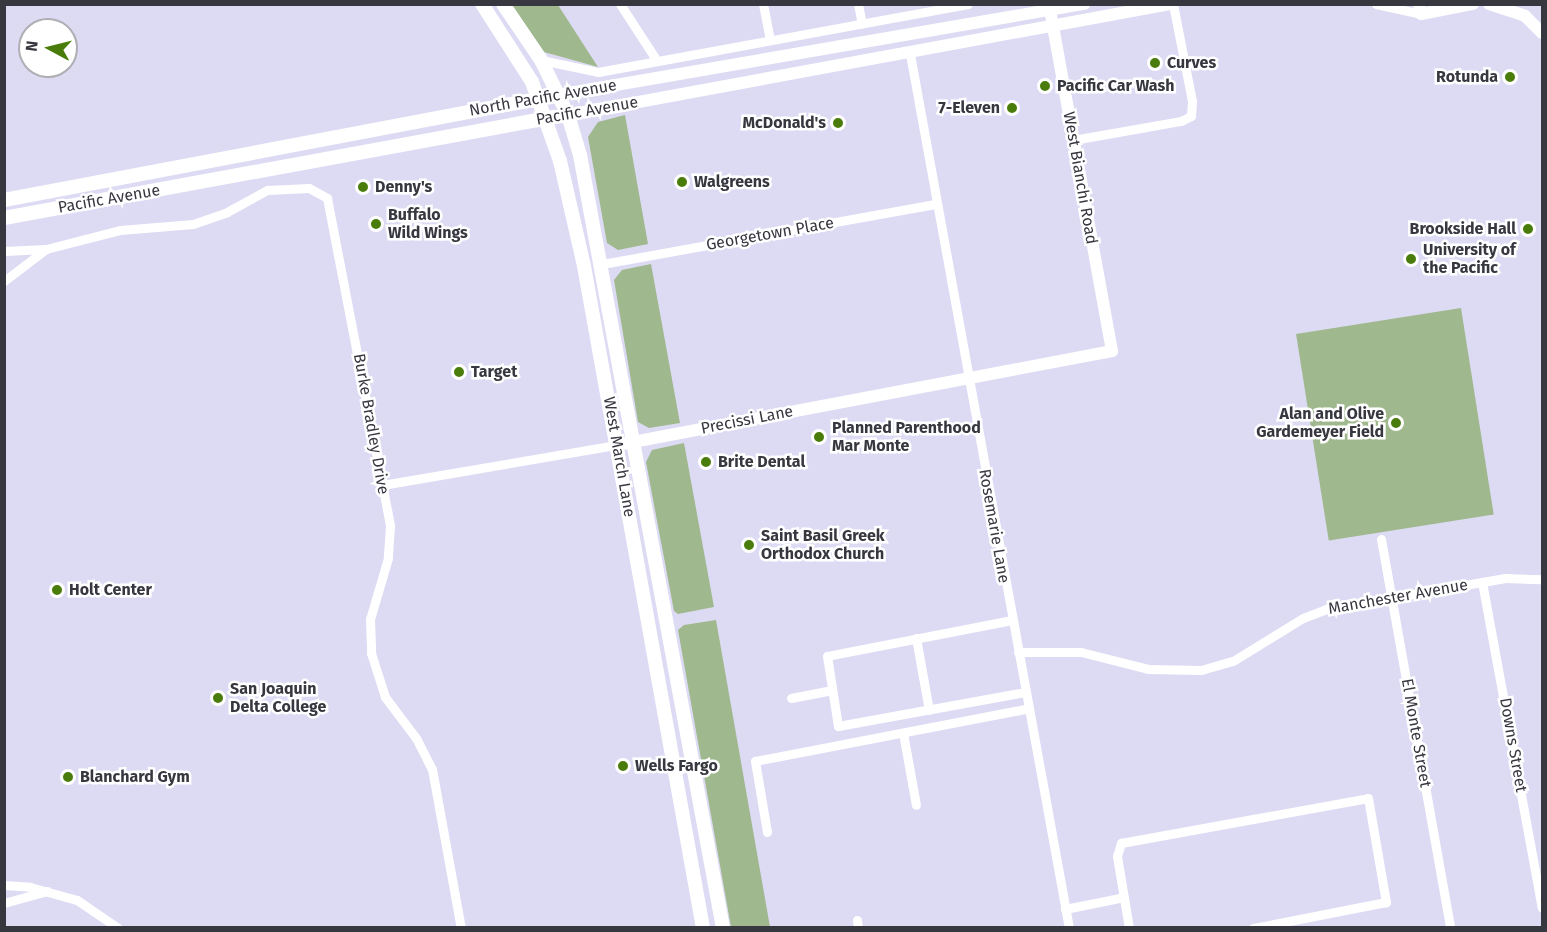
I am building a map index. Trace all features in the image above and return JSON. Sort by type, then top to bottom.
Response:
[{"type":"main road","name":"West March Lane","points":[[482,4],[522,62],[547,118],[584,266],[703,927]]},
{"type":"main road","name":"West March Lane","points":[[503,4],[542,60],[568,115],[602,264],[723,927]]},
{"type":"main road","name":"North Pacific Avenue","points":[[4,200],[539,98],[946,29],[1050,8],[1084,4]]},
{"type":"main road","name":"Pacific Avenue","points":[[4,218],[910,54],[1172,4]]},
{"type":"main road","points":[[1420,9],[1473,4]]},
{"type":"main road","points":[[1489,4],[1525,16],[1542,33]]},
{"type":"main road","name":"West Bianchi Road","points":[[1050,8],[1112,351]]},
{"type":"main road","points":[[910,54],[914,45],[946,29]]},
{"type":"main road","points":[[66,206],[73,200],[131,188],[144,172]]},
{"type":"main road","name":"Precissi Lane","points":[[617,445],[1112,351]]},
{"type":"street","points":[[620,4],[657,61]]},
{"type":"street","points":[[763,4],[770,40]]},
{"type":"street","points":[[858,4],[862,24]]},
{"type":"street","points":[[542,60],[597,72],[968,4]]},
{"type":"street","points":[[1073,140],[1181,121],[1191,116],[1194,109],[1172,4]]},
{"type":"street","points":[[1376,4],[1420,9]]},
{"type":"street","name":"Rosemarie Lane","points":[[910,54],[1069,927]]},
{"type":"street","name":"Burke Bradley Drive","points":[[4,251],[46,249],[120,230],[209,220],[267,190],[300,187],[323,194],[333,215],[382,485],[390,542],[370,619],[371,653],[385,697],[416,738],[432,769],[461,927]]},
{"type":"street","name":"Georgetown Place","points":[[602,264],[937,204]]},
{"type":"street","name":"Burke Bradley Drive","points":[[4,281],[46,249]]},
{"type":"street","name":"Precissi Lane","points":[[382,485],[617,445]]},
{"type":"street","name":"El Monte Street","points":[[1381,539],[1450,927]]},
{"type":"street","name":"Manchester Avenue","points":[[1018,652],[1081,651],[1168,672],[1201,670],[1233,661],[1311,615],[1391,595],[1516,577],[1542,579]]},
{"type":"street","name":"Downs Street","points":[[1482,582],[1542,908]]},
{"type":"street","points":[[1012,620],[827,656],[838,726],[1026,692]]},
{"type":"street","points":[[916,638],[929,710]]},
{"type":"street","points":[[791,698],[832,690]]},
{"type":"street","points":[[767,832],[755,761],[1029,708]]},
{"type":"street","points":[[903,733],[916,805]]},
{"type":"street","points":[[1129,927],[1117,851],[1121,843],[1368,798],[1388,894],[1386,902],[1253,927]]},
{"type":"street","points":[[4,885],[47,891],[76,900],[118,927]]},
{"type":"street","points":[[4,903],[47,891]]},
{"type":"street","points":[[1065,909],[1124,897]]},
{"type":"green space","points":[[512,5],[558,5],[598,67],[544,52]]},
{"type":"green space","points":[[625,115],[648,244],[618,250],[607,243],[588,137],[598,122]]},
{"type":"green space","points":[[651,264],[680,423],[649,428],[638,422],[614,280],[622,270]]},
{"type":"green space","name":"Alan and Olive Gardemeyer Field","points":[[1461,308],[1494,514],[1329,541],[1296,334]]},
{"type":"green space","points":[[684,443],[714,607],[678,614],[674,611],[646,462],[652,450]]},
{"type":"green space","points":[[716,620],[770,927],[731,927],[678,630],[684,625]]},
{"type":"place","name":"Curves","points":[[1155,63]]},
{"type":"place","name":"Rotunda","points":[[1510,77]]},
{"type":"place","name":"Pacific Car Wash","points":[[1045,86]]},
{"type":"place","name":"7-Eleven","points":[[1012,108]]},
{"type":"place","name":"McDonald's","points":[[838,123]]},
{"type":"place","name":"Walgreens","points":[[682,182]]},
{"type":"place","name":"Denny's","points":[[363,187]]},
{"type":"place","name":"Buffalo Wild Wings","points":[[376,224]]},
{"type":"place","name":"Brookside Hall","points":[[1528,229]]},
{"type":"place","name":"University of the Pacific","points":[[1411,259]]},
{"type":"place","name":"Target","points":[[459,372]]},
{"type":"place","name":"Alan and Olive Gardemeyer Field","points":[[1396,423]]},
{"type":"place","name":"Planned Parenthood Mar Monte","points":[[819,437]]},
{"type":"place","name":"Brite Dental","points":[[706,462]]},
{"type":"place","name":"Saint Basil Greek Orthodox Church","points":[[749,545]]},
{"type":"place","name":"Holt Center","points":[[57,590]]},
{"type":"place","name":"San Joaquin Delta College","points":[[218,698]]},
{"type":"place","name":"Wells Fargo","points":[[623,766]]},
{"type":"place","name":"Blanchard Gym","points":[[68,777]]}]
